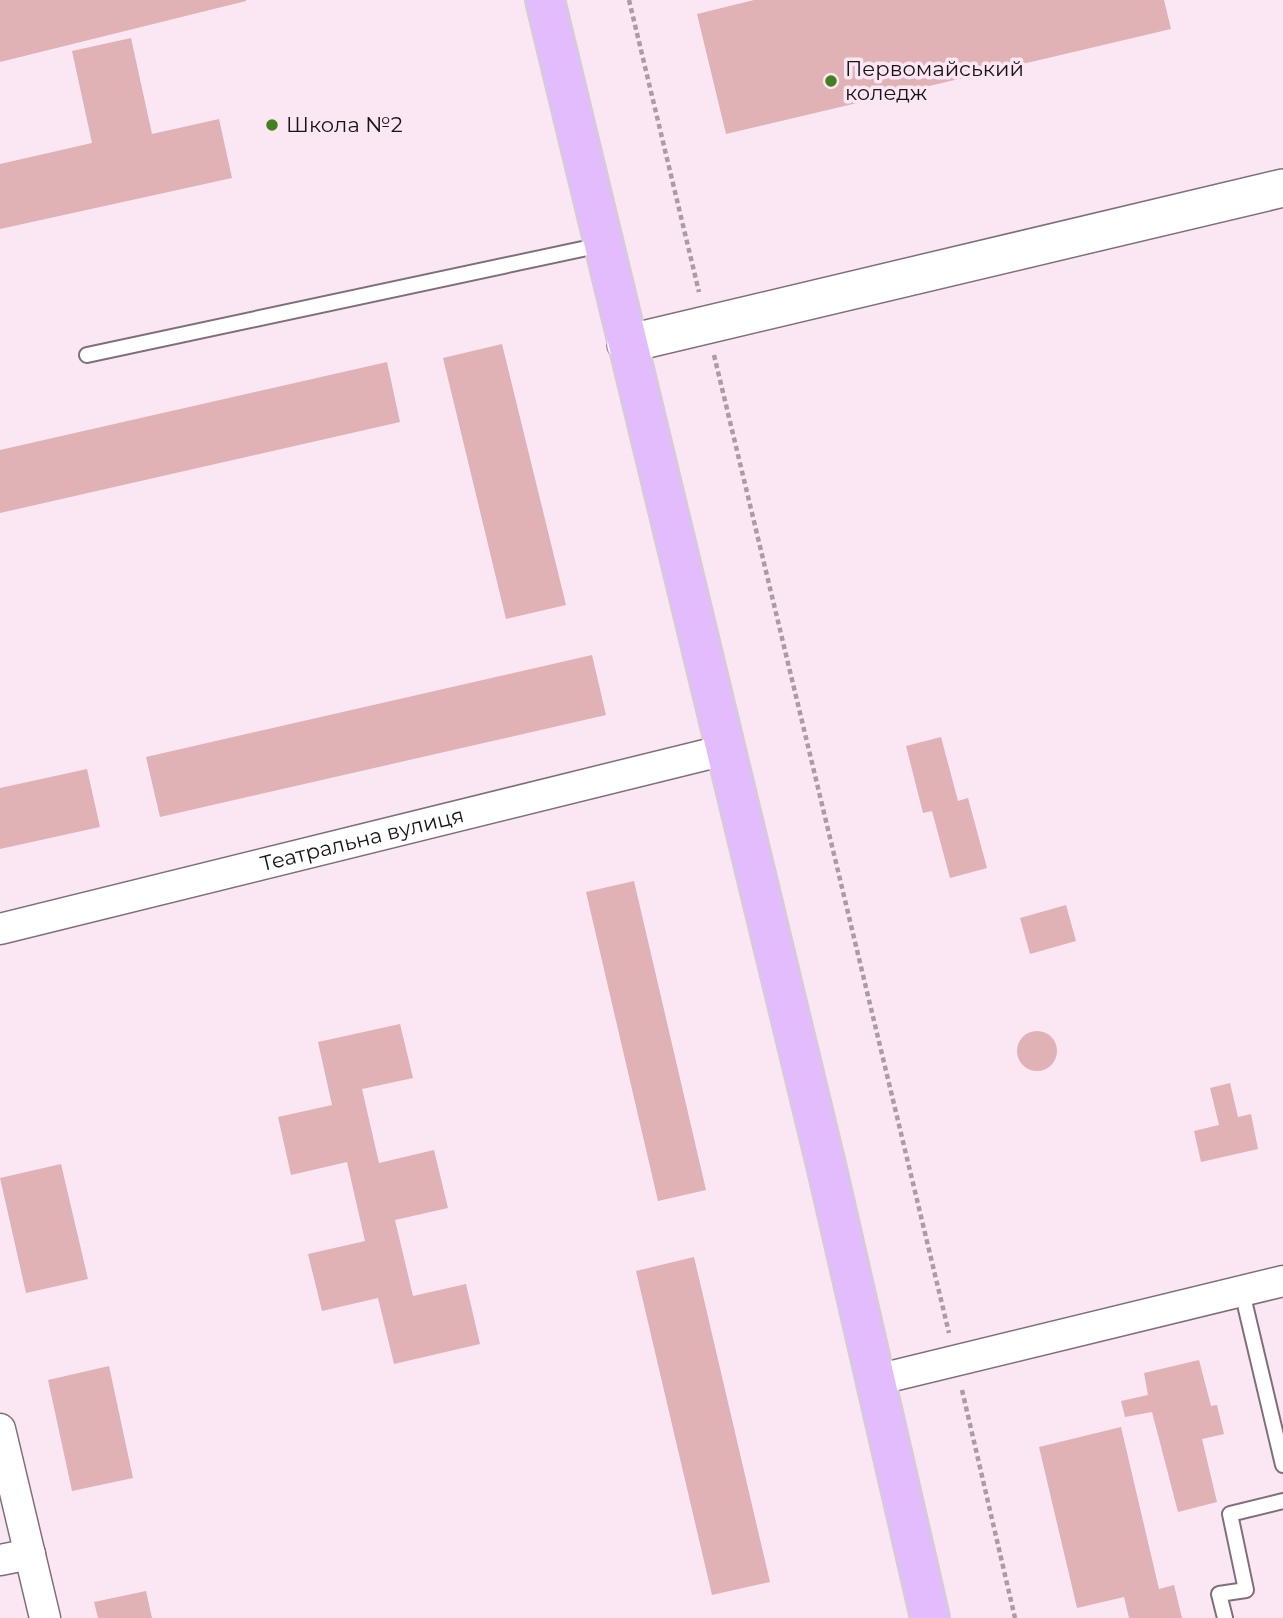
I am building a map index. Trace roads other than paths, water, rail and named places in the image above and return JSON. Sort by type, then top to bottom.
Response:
[{"type":"main road","points":[[545,0],[876,1380],[930,1618]]},
{"type":"street","points":[[626,344],[1283,188]]},
{"type":"street","name":"Театральна вулиця","points":[[0,929],[725,750]]},
{"type":"street","points":[[876,1380],[1283,1281]]},
{"type":"street","points":[[0,1429],[45,1618]]},
{"type":"street","points":[[0,1560],[30,1554]]},
{"type":"lane","points":[[87,355],[603,245]]},
{"type":"lane","points":[[1242,1292],[1283,1465]]},
{"type":"lane","points":[[1225,1618],[1219,1594],[1246,1590],[1230,1514],[1283,1501]]},
{"type":"place","name":"Первомайський коледж","points":[[831,81]]},
{"type":"place","name":"Школа №2","points":[[272,125]]}]
